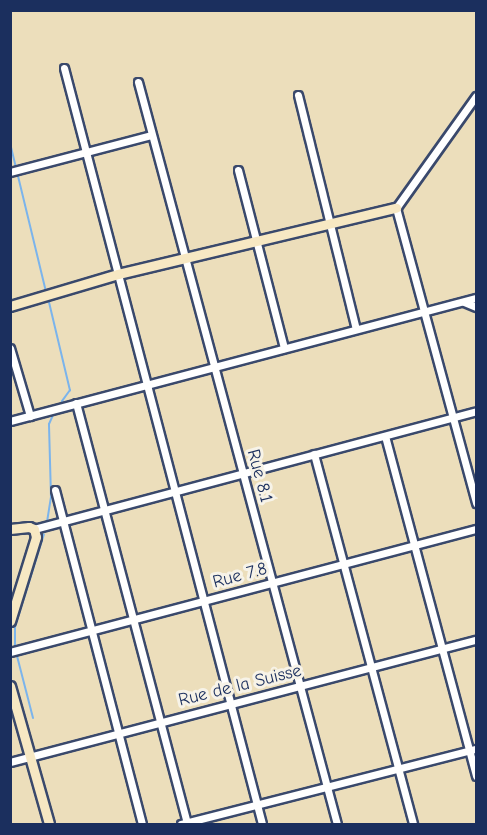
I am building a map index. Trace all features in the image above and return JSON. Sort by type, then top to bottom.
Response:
[{"type":"street","points":[[64,68],[262,825]]},
{"type":"street","name":"Rue 8.1","points":[[138,82],[337,825]]},
{"type":"street","points":[[298,95],[356,329]]},
{"type":"street","points":[[10,306],[118,274],[396,208],[477,96]]},
{"type":"street","points":[[10,172],[85,150],[151,135]]},
{"type":"street","points":[[238,170],[284,348]]},
{"type":"street","points":[[396,208],[477,503]]},
{"type":"street","points":[[10,421],[477,298]]},
{"type":"street","points":[[465,302],[477,307]]},
{"type":"street","points":[[10,348],[30,416]]},
{"type":"street","points":[[76,403],[185,824],[473,750]]},
{"type":"street","points":[[10,529],[34,529],[63,522],[477,411]]},
{"type":"street","points":[[385,436],[442,649],[473,750],[477,776]]},
{"type":"street","points":[[314,454],[413,825]]},
{"type":"street","points":[[55,490],[142,825]]},
{"type":"street","points":[[10,621],[36,537],[34,529]]},
{"type":"street","name":"Rue 7.8","points":[[10,652],[132,618],[477,529]]},
{"type":"street","name":"Rue de la Suisse","points":[[10,762],[159,721],[477,640]]},
{"type":"street","points":[[10,686],[49,825]]},
{"type":"waterway","points":[[10,143],[46,292]]},
{"type":"waterway","points":[[48,298],[70,390],[62,401]]},
{"type":"waterway","points":[[47,522],[51,497],[49,424],[54,413]]},
{"type":"waterway","points":[[15,646],[15,627],[44,534]]},
{"type":"waterway","points":[[17,656],[33,718]]}]
